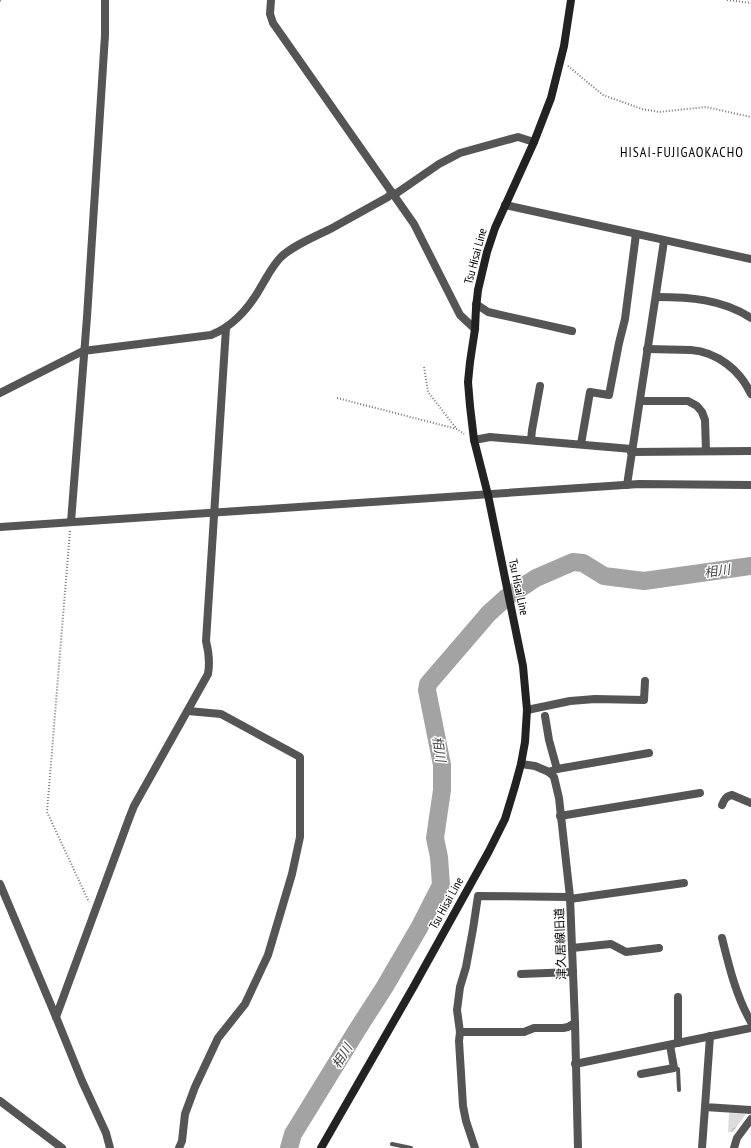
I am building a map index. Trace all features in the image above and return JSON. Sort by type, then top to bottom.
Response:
[{"type":"main road","name":"Tsu Hisai Line","points":[[321,1148],[489,851],[504,819],[521,764],[525,742],[527,710],[523,666],[488,494],[474,440],[468,382],[475,329],[476,304],[487,252],[495,228],[534,142],[550,98],[564,46],[571,0]]},
{"type":"street","points":[[71,522],[83,351],[87,317],[105,35],[105,0]]},
{"type":"street","points":[[271,0],[270,14],[273,23],[414,224],[460,314],[475,329]]},
{"type":"street","points":[[0,393],[83,351],[211,335],[226,328],[252,302],[275,264],[289,251],[388,197],[439,164],[460,153],[518,137],[534,142]]},
{"type":"street","points":[[505,205],[751,259]]},
{"type":"street","points":[[581,444],[590,392],[608,395],[625,319],[636,234]]},
{"type":"street","points":[[627,484],[664,241]]},
{"type":"street","points":[[656,297],[709,300],[734,308],[751,318]]},
{"type":"street","points":[[476,304],[488,312],[572,331]]},
{"type":"street","points":[[56,1017],[134,806],[208,674],[210,665],[206,641],[226,328]]},
{"type":"street","points":[[647,349],[697,350],[709,354],[725,362],[737,373],[742,378],[751,394]]},
{"type":"street","points":[[531,440],[540,386]]},
{"type":"street","points":[[640,401],[688,401],[697,406],[702,412],[705,420],[706,451]]},
{"type":"street","points":[[474,440],[490,437],[581,444],[632,450],[751,451]]},
{"type":"street","points":[[0,527],[627,484],[751,485]]},
{"type":"street","points":[[527,710],[570,700],[644,700],[645,681]]},
{"type":"street","points":[[179,1148],[182,1141],[185,1114],[195,1087],[218,1038],[245,1004],[268,955],[292,874],[300,837],[300,757],[222,714],[188,712]]},
{"type":"street","points":[[545,716],[549,740],[557,769]]},
{"type":"street","points":[[521,764],[535,766],[549,772],[557,769],[649,753]]},
{"type":"street","name":"津久居線旧道","points":[[549,772],[554,777],[557,787],[570,898],[578,1148]]},
{"type":"street","points":[[560,816],[700,793]]},
{"type":"street","points":[[722,805],[729,795],[751,803]]},
{"type":"street","points":[[467,890],[478,896],[570,898],[684,883]]},
{"type":"street","points":[[0,884],[82,1081],[106,1133],[110,1148]]},
{"type":"street","points":[[475,1148],[466,1122],[463,1106],[459,1041],[460,1032],[457,1010],[460,987],[466,967],[478,896]]},
{"type":"street","points":[[722,938],[731,975],[751,1022]]},
{"type":"street","points":[[572,948],[611,944],[626,952],[659,948]]},
{"type":"street","points":[[521,974],[573,972]]},
{"type":"street","points":[[641,1074],[674,1068],[674,1044],[678,997]]},
{"type":"street","points":[[460,1032],[524,1032],[534,1028],[563,1028],[575,1023]]},
{"type":"street","points":[[575,1064],[751,1028]]},
{"type":"street","points":[[702,1148],[710,1036]]},
{"type":"street","points":[[0,1101],[62,1148]]},
{"type":"street","points":[[705,1107],[751,1110]]},
{"type":"street","points":[[734,1148],[737,1138],[751,1119]]},
{"type":"lane","points":[[674,1068],[678,1069],[679,1090]]},
{"type":"lane","points":[[392,1144],[411,1148]]},
{"type":"path","points":[[727,0],[751,3]]},
{"type":"path","points":[[561,60],[603,95],[642,109],[659,112],[706,107],[751,117]]},
{"type":"path","points":[[424,367],[428,392],[457,429]]},
{"type":"path","points":[[337,398],[457,429],[474,440]]},
{"type":"path","points":[[71,522],[47,812],[94,914]]},
{"type":"green space","points":[[729,1113],[746,1114],[733,1132],[728,1132]]},
{"type":"waterway","name":"相川","points":[[289,1148],[293,1134],[384,988],[419,928],[441,885],[439,857],[435,838],[442,790],[442,765],[427,690],[428,684],[489,613],[507,597],[536,578],[573,562],[583,563],[604,576],[644,581],[751,566]]},
{"type":"district","name":"HISAI-FUJIGAOKACHO","points":[[682,152]]}]
